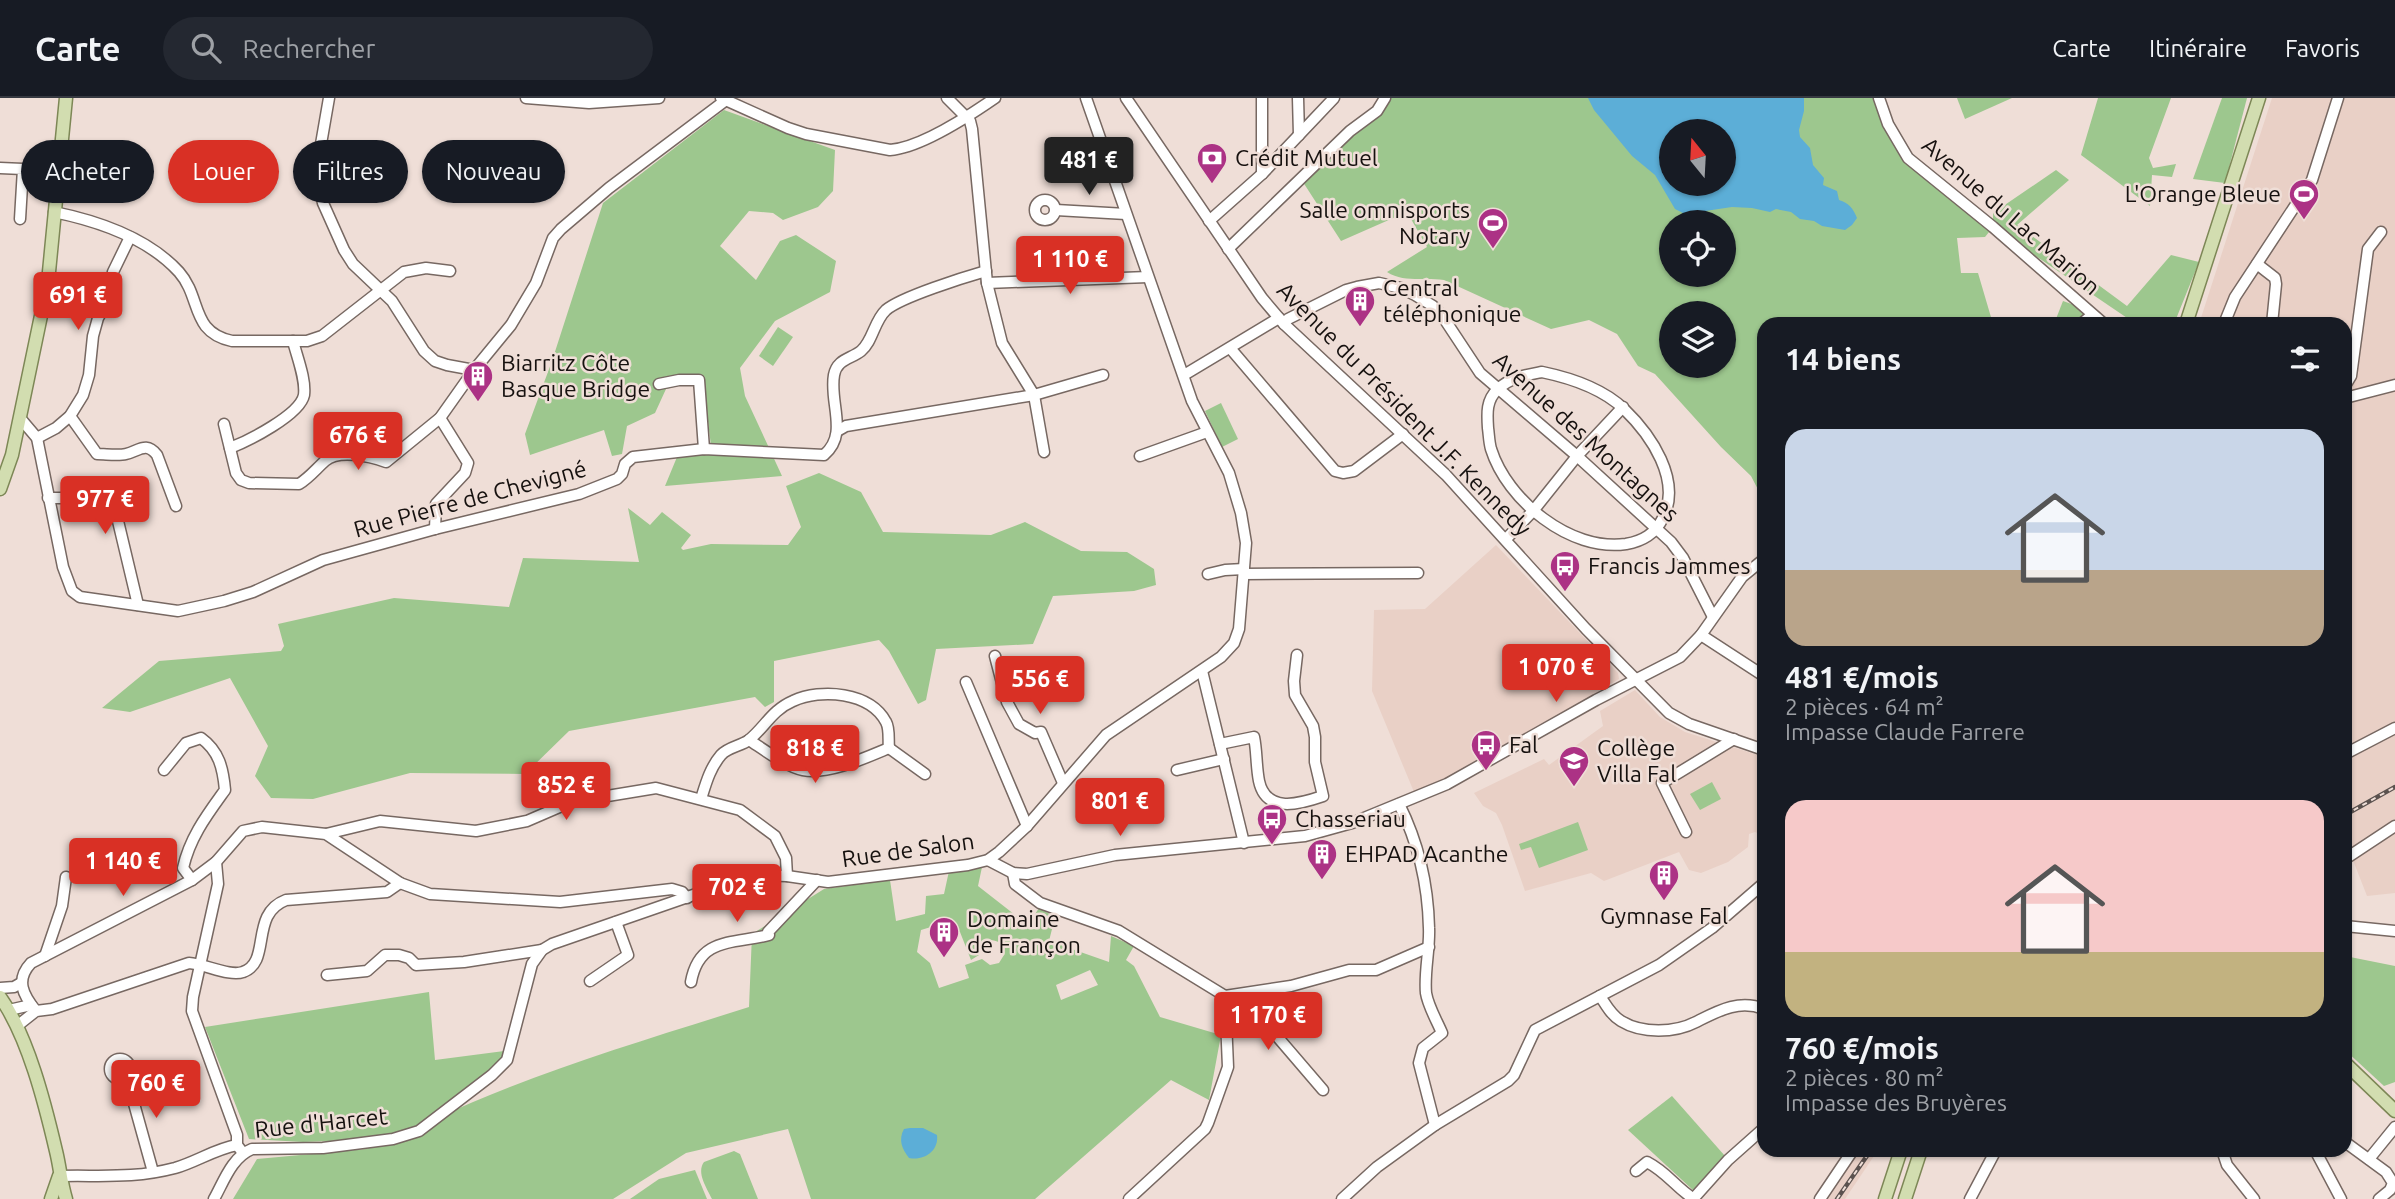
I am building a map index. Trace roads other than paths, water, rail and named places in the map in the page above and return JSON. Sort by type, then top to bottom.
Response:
[{"type":"main road","points":[[0,489],[12,455],[48,282],[66,98]]},
{"type":"main road","points":[[2188,317],[2259,98]]},
{"type":"main road","points":[[5,1003],[18,1027],[47,1118],[57,1153],[63,1199]]},
{"type":"main road","points":[[2352,1070],[2395,1111]]},
{"type":"main road","points":[[1885,1199],[1899,1157]]},
{"type":"main road","points":[[1894,1199],[1908,1157]]},
{"type":"main road","points":[[1905,1199],[1919,1157]]},
{"type":"main road","points":[[51,1199],[60,1176]]},
{"type":"street","points":[[329,98],[320,169],[323,203],[344,250],[353,264],[392,301],[424,351],[435,361],[474,370]]},
{"type":"street","points":[[526,98],[589,103],[659,98]]},
{"type":"street","points":[[947,98],[970,121],[986,277],[1002,343],[1034,395],[1044,452]]},
{"type":"street","points":[[224,424],[236,472],[241,480],[249,483],[299,484],[327,458],[334,456],[373,457],[386,462],[440,418],[517,315],[536,283],[553,238],[561,229],[609,187],[723,99],[746,104],[806,134],[890,150],[904,148],[965,118],[995,98]]},
{"type":"street","name":"Rue de Salon","points":[[787,876],[828,882],[968,865],[988,860],[1027,826],[1106,735],[1202,671],[1234,643],[1239,629],[1246,543],[1241,513],[1229,473],[1192,401],[1086,98]]},
{"type":"street","name":"Avenue du Président J.F. Kennedy","points":[[1126,98],[1228,249],[1281,321],[1446,475],[1586,629],[1669,713],[1757,748]]},
{"type":"street","points":[[1262,98],[1262,174]]},
{"type":"street","points":[[1298,98],[1299,135]]},
{"type":"street","points":[[1209,220],[1262,174],[1334,98]]},
{"type":"street","points":[[1228,249],[1350,131],[1377,111],[1385,98]]},
{"type":"street","name":"Avenue du Lac Marion","points":[[1879,98],[1888,124],[1908,158],[1993,227],[2095,317]]},
{"type":"street","points":[[2227,317],[2235,297],[2312,180],[2338,98]]},
{"type":"street","points":[[0,168],[23,169],[20,219]]},
{"type":"street","points":[[1056,210],[1126,214]]},
{"type":"street","points":[[54,212],[130,237],[155,251],[179,272],[189,288],[201,321],[215,335],[232,341],[307,341],[322,336],[404,272],[426,268],[450,271]]},
{"type":"street","points":[[2352,369],[2368,249],[2381,232]]},
{"type":"street","points":[[37,438],[56,428],[70,416],[84,393],[98,318],[108,300],[113,272],[130,237]]},
{"type":"street","points":[[2257,264],[2275,278],[2273,317]]},
{"type":"street","points":[[1103,374],[1034,395],[846,426],[839,430],[834,374],[843,360],[861,351],[886,309],[966,276],[1149,277]]},
{"type":"street","name":"Avenue des Montagnes","points":[[1281,321],[1346,290],[1379,283],[1401,288],[1433,306],[1480,373],[1658,528],[1683,558],[1713,617]]},
{"type":"street","points":[[1184,375],[1281,321]]},
{"type":"street","points":[[230,448],[255,437],[295,410],[300,402],[304,395],[303,384],[293,341]]},
{"type":"street","points":[[1230,348],[1335,471],[1354,471],[1403,434]]},
{"type":"street","points":[[1542,372],[1565,377],[1594,389],[1623,407],[1644,431],[1659,455],[1667,478],[1667,510],[1658,528],[1633,543],[1619,545],[1596,542],[1556,528],[1533,511],[1509,483],[1490,448],[1486,408],[1497,389],[1519,376],[1542,372]]},
{"type":"street","points":[[659,384],[699,380],[704,449]]},
{"type":"street","points":[[2352,396],[2395,385]]},
{"type":"street","points":[[1506,539],[1623,407]]},
{"type":"street","points":[[70,416],[97,454],[128,454],[143,447],[153,449],[158,455],[176,506]]},
{"type":"street","name":"Rue Pierre de Chevigné","points":[[20,418],[37,438],[63,567],[72,591],[80,597],[178,611],[253,592],[323,560],[579,494],[617,479],[625,464],[633,457],[704,449],[824,455],[831,449],[839,430]]},
{"type":"street","points":[[435,529],[436,504],[465,473],[468,463],[440,418]]},
{"type":"street","points":[[1140,456],[1207,432]]},
{"type":"street","points":[[48,498],[113,500],[138,605]]},
{"type":"street","points":[[988,860],[1013,873],[1027,874],[1115,855],[1285,840],[1319,833],[1399,804],[1447,784],[1680,657],[1701,635],[1742,577],[1757,565]]},
{"type":"street","points":[[1208,574],[1244,571],[1418,573]]},
{"type":"street","points":[[1701,635],[1757,670]]},
{"type":"street","points":[[1220,744],[1254,737],[1258,753],[1259,780],[1264,794],[1279,805],[1301,803],[1323,796],[1315,762],[1313,726],[1295,695],[1297,655]]},
{"type":"street","points":[[995,656],[1007,702],[1019,724],[1035,733],[1041,732],[1063,783]]},
{"type":"street","points":[[1202,671],[1244,843]]},
{"type":"street","points":[[966,682],[1027,826]]},
{"type":"street","points":[[701,799],[708,774],[722,753],[749,740],[770,715],[794,700],[818,694],[837,694],[863,701],[878,711],[888,724],[889,748]]},
{"type":"street","points":[[2352,750],[2395,728]]},
{"type":"street","points":[[164,770],[186,743],[201,738],[213,747],[223,770],[225,790],[199,826],[187,853],[183,868],[192,880]]},
{"type":"street","points":[[749,740],[803,770],[841,768],[889,748]]},
{"type":"street","points":[[1686,832],[1662,783],[1734,740]]},
{"type":"street","points":[[889,748],[925,774]]},
{"type":"street","points":[[1177,770],[1224,759]]},
{"type":"street","points":[[5,1003],[21,987],[24,970],[31,963],[192,880],[216,862],[237,836],[250,828],[326,834],[380,821],[476,831],[527,821],[571,802],[656,788],[740,810],[775,836],[786,859],[787,876],[751,876],[552,944],[542,950],[464,962],[416,965],[409,958],[399,955],[386,956],[367,971],[327,975]]},
{"type":"street","points":[[1399,804],[1422,865],[1428,906],[1426,994],[1442,1033],[1423,1048],[1419,1063],[1435,1125]]},
{"type":"street","points":[[2352,854],[2395,826]]},
{"type":"street","points":[[326,834],[400,883],[430,894],[560,902],[672,889],[682,892],[687,898]]},
{"type":"street","points":[[214,1199],[240,1149],[193,1016],[193,997],[218,884],[216,862]]},
{"type":"street","points":[[1013,873],[1015,884],[1040,903],[1119,931],[1225,996],[1291,986],[1349,970],[1376,970],[1429,947]]},
{"type":"street","points":[[46,956],[62,906],[66,877]]},
{"type":"street","points":[[691,982],[694,966],[702,953],[719,946],[769,935],[768,932],[817,880]]},
{"type":"street","points":[[5,1003],[52,1009],[189,963],[232,973],[244,972],[258,956],[267,913],[278,903],[286,900],[387,892],[400,883]]},
{"type":"street","points":[[1342,1199],[1377,1167],[1435,1125],[1508,1081],[1514,1075],[1535,1030],[1659,965],[1757,889]]},
{"type":"street","points":[[590,981],[628,955],[616,922]]},
{"type":"street","points":[[2352,927],[2395,931]]},
{"type":"street","name":"Rue d'Harcet","points":[[60,1176],[102,1178],[153,1172],[240,1149],[306,1149],[393,1139],[419,1131],[492,1075],[507,1060],[532,964],[542,950]]},
{"type":"street","points":[[21,987],[33,1008]]},
{"type":"street","points":[[0,988],[21,987]]},
{"type":"street","points":[[1249,993],[1257,1013],[1324,1090]]},
{"type":"street","points":[[1129,1199],[1205,1129],[1208,1123],[1228,1066],[1225,996]]},
{"type":"street","points":[[1600,996],[1612,1014],[1621,1021],[1649,1030],[1681,1027],[1695,1023],[1713,1012],[1744,1004],[1757,1007]]},
{"type":"street","points":[[18,1027],[33,1008]]},
{"type":"street","points":[[124,1079],[144,1134],[153,1172]]},
{"type":"street","points":[[2369,1159],[2395,1127]]},
{"type":"street","points":[[1636,1171],[1647,1162],[1665,1172],[1678,1189],[1694,1199],[1727,1160],[1757,1134]]},
{"type":"street","points":[[2352,1147],[2386,1172],[2393,1183],[2390,1190],[2379,1199]]},
{"type":"street","points":[[1821,1199],[1848,1157]]},
{"type":"street","points":[[1970,1199],[1992,1157]]},
{"type":"street","points":[[2224,1157],[2227,1165],[2254,1199]]},
{"type":"street","points":[[2319,1157],[2341,1199]]},
{"type":"water","points":[[1588,98],[1804,98],[1800,137],[1810,148],[1813,165],[1824,178],[1823,185],[1837,191],[1839,200],[1850,206],[1857,218],[1845,230],[1822,226],[1814,221],[1800,219],[1791,212],[1776,209],[1770,212],[1732,207],[1712,210],[1675,209],[1667,196],[1736,196],[1736,119],[1659,119],[1659,182],[1655,175],[1632,156],[1594,110]]},
{"type":"water","points":[[923,1128],[937,1135],[936,1146],[929,1154],[915,1159],[909,1158],[901,1141],[904,1129]]},
{"type":"railway","points":[[2352,811],[2395,787]]},
{"type":"railway","points":[[1837,1199],[1866,1157]]},
{"type":"place","name":"Crédit Mutuel","points":[[1212,185]]},
{"type":"place","name":"L'Orange Bleue","points":[[2304,221]]},
{"type":"place","name":"Salle omnisports Notary","points":[[1493,250]]},
{"type":"place","name":"Central téléphonique","points":[[1360,328]]},
{"type":"place","name":"Biarritz Côte Basque Bridge","points":[[478,403]]},
{"type":"place","name":"Francis Jammes","points":[[1565,593]]},
{"type":"place","name":"Fal","points":[[1486,772]]},
{"type":"place","name":"Collège Villa Fal","points":[[1574,788]]},
{"type":"place","name":"Chasseriau","points":[[1272,846]]},
{"type":"place","name":"EHPAD Acanthe","points":[[1322,881]]},
{"type":"place","name":"Gymnase Fal","points":[[1664,902]]},
{"type":"place","name":"Domaine de Françon","points":[[944,959]]}]
